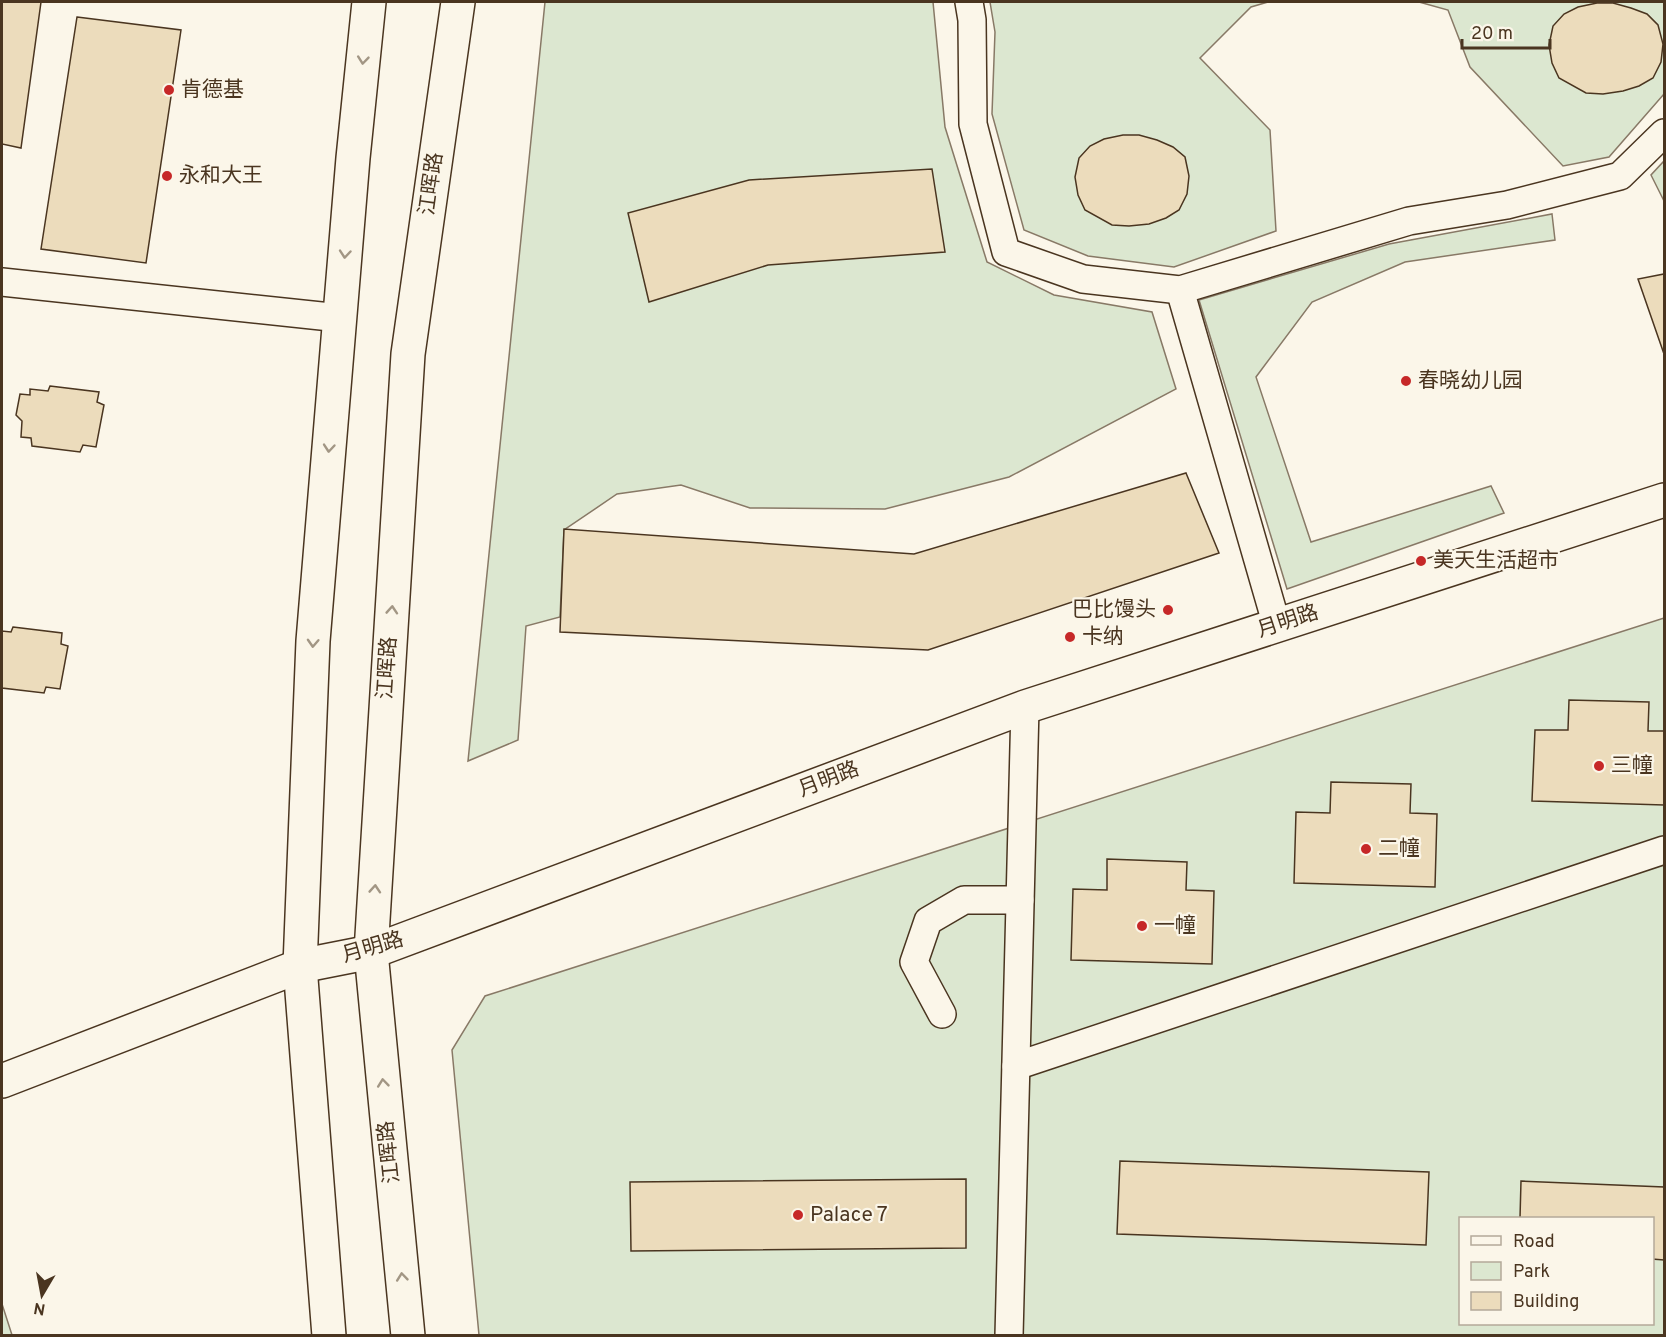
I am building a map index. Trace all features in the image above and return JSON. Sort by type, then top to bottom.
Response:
[{"type":"main road","points":[[329,1335],[300,966],[313,641],[353,158],[369,2]]},
{"type":"main road","name":"江晖路","points":[[408,1335],[371,952],[408,354],[458,2]]},
{"type":"main road","name":"月明路","points":[[2,1081],[300,966],[371,952],[1025,707],[1665,500]]},
{"type":"street","points":[[969,2],[972,20],[973,124],[1006,252],[1083,279],[1180,290],[1409,221],[1507,205],[1620,176],[1665,132]]},
{"type":"street","points":[[2,282],[340,318]]},
{"type":"street","points":[[1180,290],[1277,626]]},
{"type":"street","points":[[1008,1335],[1025,707]]},
{"type":"street","points":[[1016,1066],[1665,850]]},
{"type":"street","points":[[942,1014],[914,962],[928,921],[964,900],[1020,900]]},
{"type":"green space","points":[[545,2],[933,2],[945,127],[987,262],[1054,295],[1152,312],[1176,389],[1009,477],[885,509],[750,508],[681,485],[617,494],[564,530],[560,617],[526,626],[518,740],[468,761]]},
{"type":"green space","points":[[990,2],[1268,2],[1251,7],[1200,58],[1270,130],[1276,231],[1174,267],[1088,256],[1024,230],[992,114],[995,32]]},
{"type":"green space","points":[[1419,2],[1664,2],[1664,94],[1609,157],[1563,166],[1470,67],[1448,10]]},
{"type":"green space","points":[[1664,161],[1664,201],[1651,175]]},
{"type":"green space","points":[[1552,214],[1555,240],[1405,262],[1312,302],[1256,377],[1311,542],[1491,486],[1504,513],[1287,589],[1199,300],[1389,244]]},
{"type":"green space","points":[[1664,618],[1664,1335],[479,1335],[452,1050],[485,996]]},
{"type":"green space","points":[[2,1304],[12,1335],[2,1335]]},
{"type":"building","points":[[2,2],[41,2],[21,148],[2,144]]},
{"type":"building","points":[[1597,3],[1613,3],[1631,8],[1647,14],[1658,25],[1663,44],[1661,62],[1653,78],[1639,86],[1603,94],[1586,93],[1559,78],[1552,63],[1549,45],[1553,26],[1564,14],[1578,7]]},
{"type":"building","points":[[77,17],[181,30],[146,263],[41,249]]},
{"type":"building","points":[[1123,135],[1139,135],[1157,140],[1173,147],[1185,157],[1189,176],[1187,194],[1179,210],[1149,224],[1129,226],[1112,225],[1085,210],[1078,195],[1075,177],[1079,158],[1090,146],[1104,139]]},
{"type":"building","points":[[932,169],[945,252],[768,265],[649,302],[628,213],[749,180]]},
{"type":"building","points":[[1664,274],[1664,354],[1638,279]]},
{"type":"building","points":[[50,386],[99,392],[97,402],[104,405],[96,447],[83,445],[80,452],[32,446],[31,438],[21,437],[22,421],[16,415],[20,394],[30,395],[30,389],[48,391]]},
{"type":"building","points":[[1186,473],[1219,553],[928,650],[560,632],[564,529],[914,554]]},
{"type":"building","points":[[13,627],[62,633],[61,644],[68,646],[60,689],[46,687],[44,693],[2,688],[2,631],[11,632]]},
{"type":"building","name":"三幢","points":[[1569,700],[1649,702],[1648,731],[1664,731],[1664,805],[1532,801],[1535,730],[1568,730]]},
{"type":"building","name":"二幢","points":[[1331,782],[1411,784],[1410,813],[1437,814],[1435,887],[1294,883],[1296,812],[1330,813]]},
{"type":"building","name":"一幢","points":[[1107,859],[1187,862],[1186,890],[1214,891],[1212,964],[1071,960],[1073,889],[1107,890]]},
{"type":"building","points":[[1120,1161],[1429,1172],[1426,1245],[1117,1234]]},
{"type":"building","name":"Palace 7","points":[[966,1179],[966,1248],[631,1251],[630,1182]]},
{"type":"building","points":[[1521,1181],[1664,1187],[1664,1260],[1654,1259],[1654,1217],[1520,1217]]},
{"type":"place","name":"肯德基","points":[[169,90]]},
{"type":"place","name":"永和大王","points":[[167,176]]},
{"type":"place","name":"春晓幼儿园","points":[[1406,381]]},
{"type":"place","name":"美天生活超市","points":[[1421,561]]},
{"type":"place","name":"巴比馒头","points":[[1168,610]]},
{"type":"place","name":"卡纳","points":[[1070,637]]},
{"type":"place","name":"三幢","points":[[1599,766]]},
{"type":"place","name":"二幢","points":[[1366,849]]},
{"type":"place","name":"一幢","points":[[1142,926]]},
{"type":"place","name":"Palace 7","points":[[798,1215]]}]
